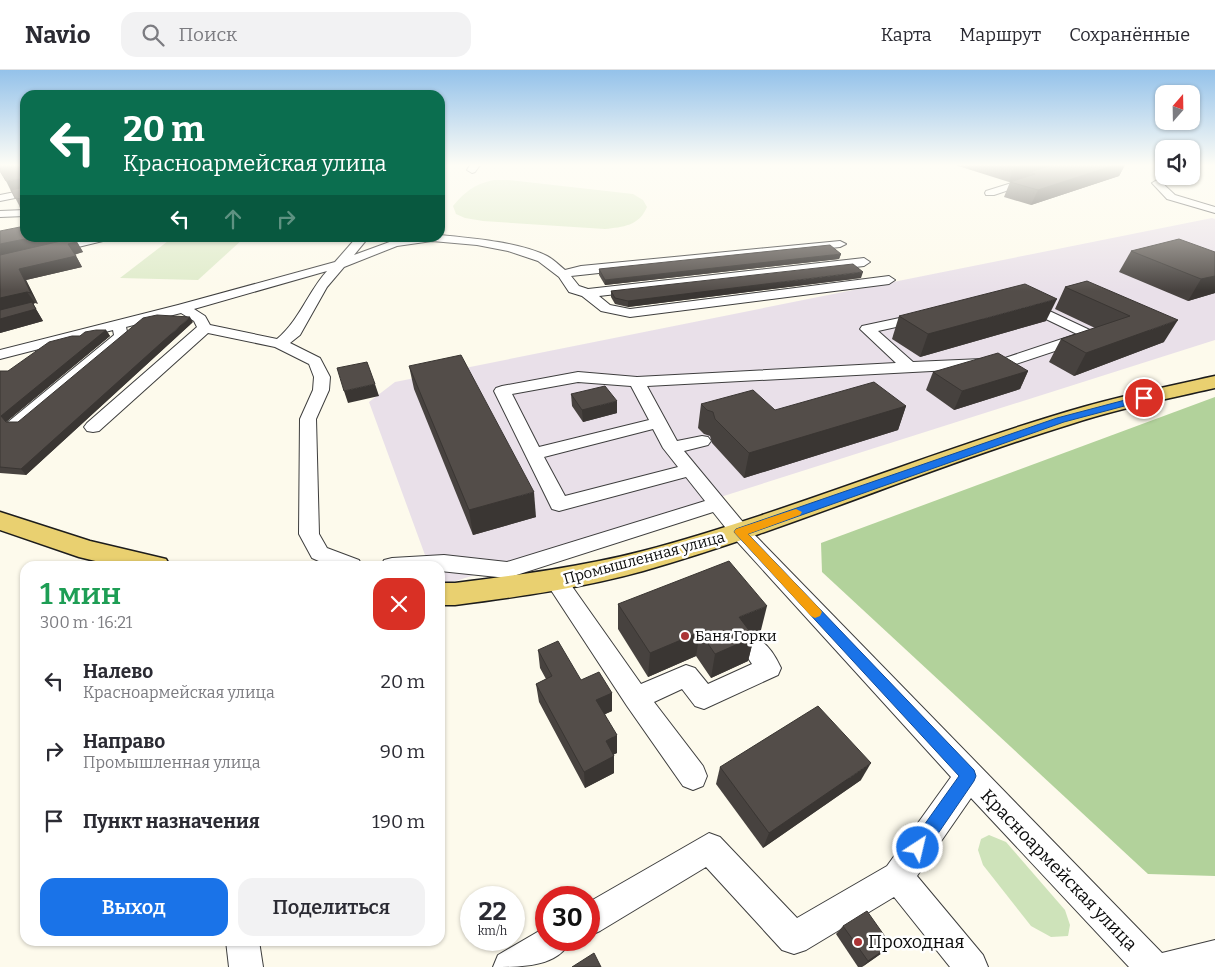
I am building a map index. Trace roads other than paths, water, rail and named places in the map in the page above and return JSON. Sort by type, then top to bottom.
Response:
[{"type":"main road","name":"Промышленная улица","points":[[445,594],[556,581],[641,561],[740,532],[1061,420],[1126,402],[1215,382]]},
{"type":"main road","points":[[0,521],[88,550],[135,561]]},
{"type":"street","points":[[0,214],[20,213]]},
{"type":"street","points":[[445,239],[510,248],[542,258],[563,274],[574,289],[587,293],[606,308],[630,313],[889,280]]},
{"type":"street","points":[[0,262],[86,242]]},
{"type":"street","points":[[280,344],[295,332],[321,286],[359,242]]},
{"type":"street","points":[[0,355],[184,308],[341,264],[395,243],[402,242]]},
{"type":"street","points":[[563,274],[581,270],[840,244]]},
{"type":"street","points":[[587,293],[864,262]]},
{"type":"street","points":[[690,470],[559,504],[502,391],[578,377],[637,382],[1007,362],[1089,335],[1014,298]]},
{"type":"street","points":[[184,308],[200,319],[205,328],[280,344],[316,361],[322,377],[321,390],[308,419],[309,534],[318,553],[338,561]]},
{"type":"street","points":[[909,367],[868,329],[936,314]]},
{"type":"street","points":[[17,422],[121,336],[118,325]]},
{"type":"street","points":[[93,427],[205,328]]},
{"type":"street","name":"Красноармейская улица","points":[[637,382],[672,448],[740,532],[968,776],[1152,967]]},
{"type":"street","points":[[534,454],[658,423]]},
{"type":"street","points":[[672,448],[702,441]]},
{"type":"street","points":[[445,563],[507,570],[708,507]]},
{"type":"street","points":[[556,581],[636,698],[693,776]]},
{"type":"street","points":[[636,698],[686,676],[704,698],[768,668],[752,646]]},
{"type":"street","points":[[600,913],[709,848],[794,938],[898,877],[968,776]]},
{"type":"street","points":[[898,877],[971,967]]},
{"type":"street","points":[[243,946],[246,967]]},
{"type":"street","points":[[510,967],[537,951]]},
{"type":"street","points":[[1170,967],[1215,957]]},
{"type":"place","name":"Баня Горки","points":[[685,636]]},
{"type":"place","name":"Проходная","points":[[858,942]]}]
